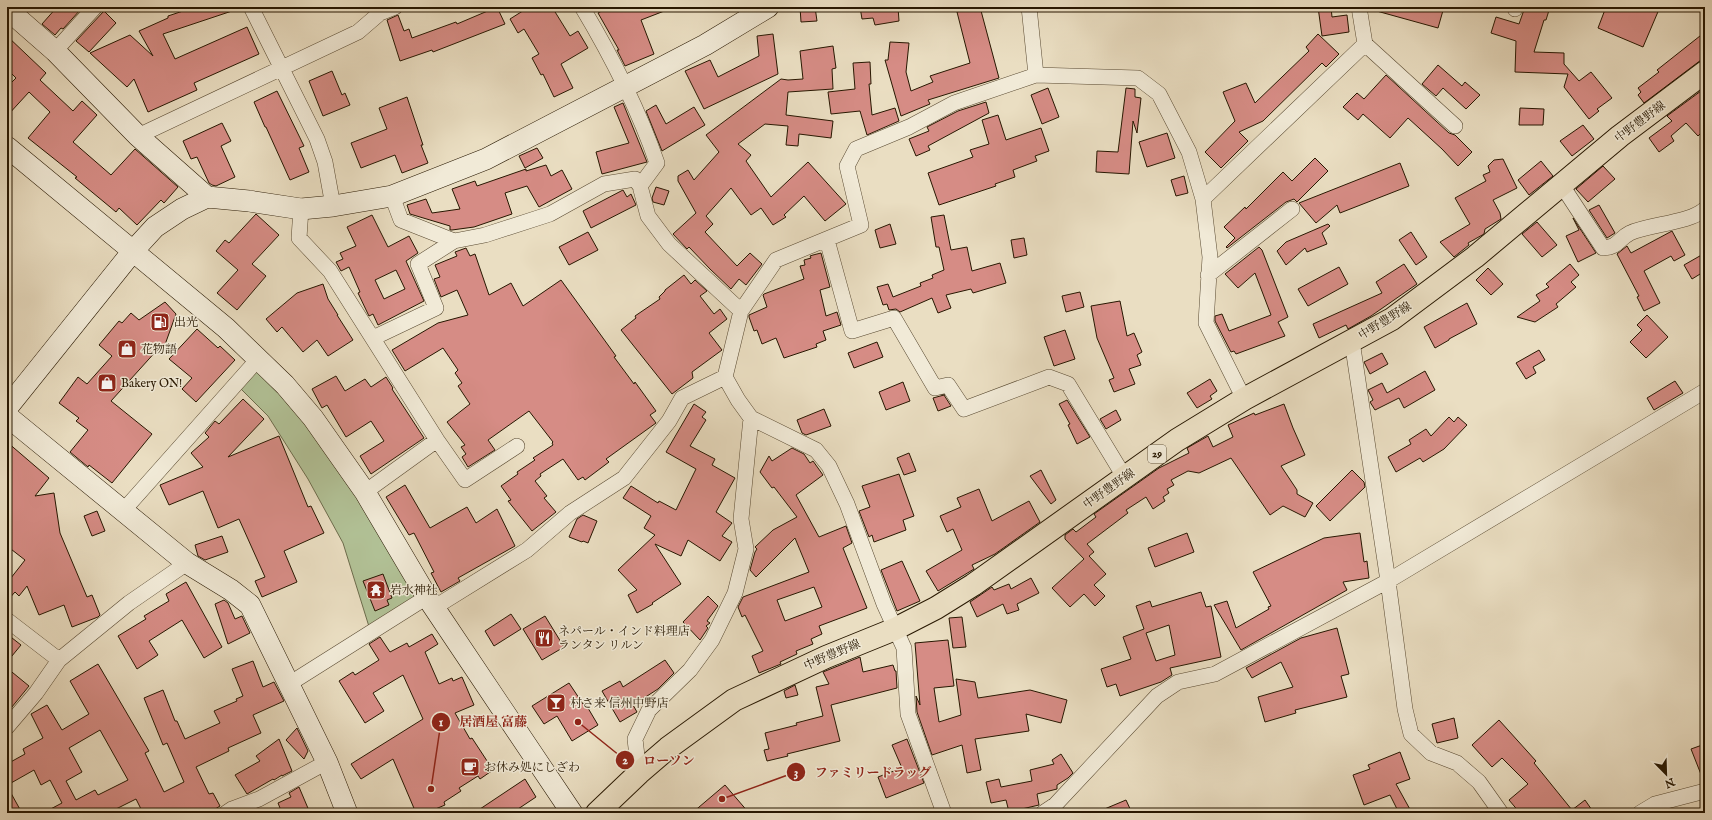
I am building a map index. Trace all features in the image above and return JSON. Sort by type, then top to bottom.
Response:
[{"type":"main road","name":"中野豊野線","points":[[597,813],[668,748],[734,700],[826,657],[895,628],[936,608],[973,585],[1177,440],[1244,398],[1392,319],[1475,257],[1620,136],[1705,72]]},
{"type":"street","points":[[55,51],[95,7]]},
{"type":"street","points":[[251,7],[316,139],[324,162],[333,206]]},
{"type":"street","points":[[138,136],[358,32],[380,13],[395,7]]},
{"type":"street","points":[[582,7],[626,86],[647,132],[657,163],[640,186]]},
{"type":"street","points":[[7,408],[133,251],[155,227],[182,209],[207,197],[249,201],[300,209],[333,206],[392,196],[486,159],[705,45],[768,7]]},
{"type":"street","points":[[1029,7],[1036,75]]},
{"type":"street","points":[[1359,7],[1365,44],[1455,126]]},
{"type":"street","points":[[7,9],[55,51],[138,136],[207,197]]},
{"type":"street","points":[[1204,199],[1365,44]]},
{"type":"street","points":[[944,813],[908,714],[904,648],[884,604],[847,504],[829,466],[816,450],[751,418],[738,400],[725,377],[741,311],[776,260],[861,225],[847,166],[856,149],[909,127],[954,104],[1036,75],[1138,78],[1159,94],[1189,152],[1204,199],[1210,257],[1206,323],[1244,398]]},
{"type":"street","points":[[7,147],[226,328],[259,358],[313,418],[365,492],[431,602],[572,813]]},
{"type":"street","points":[[373,338],[436,308],[418,264],[454,241],[485,235],[550,214],[604,184],[635,179],[640,186],[648,216],[669,244],[741,311]]},
{"type":"street","points":[[1561,184],[1604,248],[1612,247],[1629,234],[1651,226],[1678,221],[1705,209]]},
{"type":"street","points":[[392,196],[401,220],[454,241]]},
{"type":"street","points":[[300,209],[299,238],[330,271],[437,440],[465,480],[517,446]]},
{"type":"street","points":[[1208,275],[1292,209]]},
{"type":"street","points":[[827,240],[852,331],[894,318],[935,388],[948,385],[964,409],[1049,377],[1068,384],[1125,478]]},
{"type":"street","points":[[1352,341],[1388,581],[1405,709],[1411,734],[1431,752],[1457,763],[1479,782],[1500,813]]},
{"type":"street","points":[[123,511],[259,358]]},
{"type":"street","points":[[289,684],[431,602],[527,550],[570,513],[624,478],[669,421],[682,398],[725,377]]},
{"type":"street","points":[[1053,810],[1157,696],[1178,682],[1215,674],[1388,581],[1705,391]]},
{"type":"street","points":[[7,416],[187,563],[231,590],[250,605],[327,762],[347,813]]},
{"type":"street","points":[[639,773],[635,739],[649,710],[690,670],[712,640],[735,593],[746,549],[741,519],[751,418]]},
{"type":"street","points":[[365,492],[437,440]]},
{"type":"street","points":[[7,727],[36,693],[59,660],[129,603],[187,563]]},
{"type":"street","points":[[7,620],[59,660]]},
{"type":"street","points":[[226,813],[232,809],[259,799],[327,762]]},
{"type":"street","points":[[1640,813],[1655,804],[1705,791]]},
{"type":"green space","points":[[259,358],[427,597],[371,633],[343,543],[308,479],[268,416],[236,384]]},
{"type":"building","points":[[57,7],[78,7],[81,9],[63,29],[61,28],[55,35],[42,24]]},
{"type":"building","points":[[195,7],[237,7],[238,9],[163,34],[175,59],[247,27],[259,54],[194,83],[197,90],[148,112],[134,79],[127,87],[90,53],[130,35],[153,56],[139,31],[168,18],[168,16]]},
{"type":"building","points":[[497,7],[505,24],[433,52],[432,50],[400,61],[387,20],[398,15],[404,31],[409,29],[412,38],[456,22],[457,24]]},
{"type":"building","points":[[529,7],[552,7],[570,36],[578,31],[588,48],[561,64],[573,88],[554,97],[543,74],[541,75],[532,58],[539,54],[524,29],[518,33],[510,19]]},
{"type":"building","points":[[609,7],[672,7],[641,20],[654,54],[625,66],[617,50],[619,50],[598,13]]},
{"type":"building","points":[[800,7],[815,7],[817,21],[801,22]]},
{"type":"building","points":[[860,7],[898,7],[899,21],[875,25],[873,18],[862,19]]},
{"type":"building","points":[[980,7],[999,78],[928,100],[930,104],[901,116],[885,60],[888,60],[890,42],[909,43],[906,72],[911,91],[933,82],[930,76],[970,63],[957,12]]},
{"type":"building","points":[[1318,7],[1331,7],[1332,17],[1347,15],[1349,32],[1322,36]]},
{"type":"building","points":[[1374,7],[1444,7],[1438,28],[1373,10]]},
{"type":"building","points":[[1525,7],[1550,7],[1546,20],[1544,20],[1534,52],[1564,53],[1564,64],[1579,81],[1591,72],[1612,98],[1597,109],[1599,111],[1589,119],[1564,87],[1568,74],[1515,72],[1516,41],[1491,33],[1496,17],[1519,24]]},
{"type":"building","points":[[1606,7],[1660,7],[1643,47],[1598,28]]},
{"type":"building","points":[[104,11],[116,23],[89,52],[76,41]]},
{"type":"building","points":[[1705,32],[1705,57],[1644,103],[1638,95],[1641,92],[1638,88],[1659,72],[1657,70]]},
{"type":"building","points":[[773,34],[778,74],[704,109],[685,71],[710,60],[718,77],[759,56],[757,36]]},
{"type":"building","points":[[1318,34],[1339,54],[1326,67],[1322,63],[1263,121],[1239,132],[1248,141],[1221,168],[1205,152],[1235,121],[1223,92],[1246,83],[1255,103],[1309,51],[1306,47]]},
{"type":"building","points":[[7,36],[46,73],[40,80],[73,111],[82,101],[97,115],[73,142],[111,175],[135,149],[178,187],[164,203],[161,200],[137,225],[119,208],[116,212],[75,178],[77,177],[28,138],[50,112],[29,92],[7,116],[7,87],[16,78],[7,69]]},
{"type":"building","points":[[833,46],[836,68],[832,69],[833,89],[788,92],[786,115],[833,121],[831,138],[799,134],[798,146],[786,145],[788,126],[765,124],[738,144],[751,155],[746,161],[771,197],[808,162],[846,204],[825,221],[804,196],[784,215],[786,217],[773,225],[761,208],[751,215],[731,188],[706,216],[713,224],[705,232],[737,266],[750,253],[762,264],[746,285],[739,279],[731,289],[689,247],[687,249],[673,234],[696,213],[678,181],[678,176],[688,170],[694,180],[719,152],[706,135],[781,79],[803,79],[800,51]]},
{"type":"building","points":[[870,62],[871,84],[869,84],[872,115],[895,108],[899,121],[867,135],[860,111],[831,114],[828,92],[855,89],[853,63]]},
{"type":"building","points":[[1438,65],[1462,86],[1465,82],[1480,95],[1466,109],[1443,88],[1436,96],[1422,84]]},
{"type":"building","points":[[332,71],[342,95],[345,93],[350,105],[323,116],[309,81]]},
{"type":"building","points":[[1386,75],[1449,133],[1455,135],[1472,152],[1458,166],[1408,118],[1390,138],[1363,114],[1358,120],[1343,107],[1357,93],[1364,99]]},
{"type":"building","points":[[1048,88],[1059,117],[1042,124],[1031,95]]},
{"type":"building","points":[[1126,88],[1135,89],[1135,97],[1141,98],[1137,133],[1133,121],[1129,174],[1096,172],[1097,151],[1118,152]]},
{"type":"building","points":[[1705,88],[1705,129],[1698,136],[1686,123],[1671,136],[1674,141],[1659,152],[1649,138],[1672,121],[1667,116]]},
{"type":"building","points":[[277,91],[304,146],[299,148],[309,172],[290,180],[254,102]]},
{"type":"building","points":[[407,97],[423,145],[421,145],[428,163],[402,173],[395,155],[361,168],[351,143],[387,129],[379,108]]},
{"type":"building","points":[[986,102],[989,113],[928,146],[930,150],[916,156],[909,139],[929,131],[927,127],[958,111]]},
{"type":"building","points":[[623,103],[647,162],[602,174],[596,152],[629,143],[614,107]]},
{"type":"building","points":[[656,105],[666,124],[694,107],[705,125],[662,151],[646,111]]},
{"type":"building","points":[[1520,108],[1544,109],[1543,125],[1519,125]]},
{"type":"building","points":[[998,115],[1006,140],[1041,128],[1049,151],[1035,156],[1037,161],[1013,170],[1015,177],[995,184],[996,186],[939,205],[928,173],[973,157],[970,150],[989,144],[982,120]]},
{"type":"building","points":[[222,123],[231,141],[221,146],[235,177],[216,186],[209,183],[197,157],[191,159],[183,141]]},
{"type":"building","points":[[1583,125],[1594,139],[1572,156],[1560,141]]},
{"type":"building","points":[[1167,133],[1175,158],[1147,167],[1139,142]]},
{"type":"building","points":[[537,148],[543,158],[525,168],[519,156]]},
{"type":"building","points":[[1315,158],[1328,171],[1297,202],[1294,199],[1286,202],[1227,248],[1226,247],[1235,238],[1224,227],[1245,207],[1246,209],[1283,172],[1292,181]]},
{"type":"building","points":[[1503,159],[1517,188],[1493,200],[1500,213],[1501,219],[1485,229],[1484,234],[1468,243],[1469,245],[1454,257],[1440,242],[1470,224],[1455,198],[1486,181],[1483,175],[1490,172],[1488,166],[1494,160]]},
{"type":"building","points":[[1541,161],[1553,176],[1529,195],[1518,180]]},
{"type":"building","points":[[1400,163],[1409,186],[1340,213],[1337,205],[1316,223],[1299,203]]},
{"type":"building","points":[[546,165],[551,176],[562,170],[572,189],[539,207],[527,186],[505,193],[512,214],[474,227],[450,230],[450,226],[410,214],[407,205],[426,199],[432,213],[460,209],[452,189],[475,181],[477,186],[526,169],[526,171]]},
{"type":"building","points":[[1603,166],[1615,179],[1588,202],[1576,189]]},
{"type":"building","points":[[1184,176],[1188,193],[1176,196],[1171,180]]},
{"type":"building","points":[[656,187],[669,191],[664,205],[653,202],[652,198]]},
{"type":"building","points":[[623,190],[627,197],[631,194],[636,205],[591,228],[583,211]]},
{"type":"building","points":[[1599,205],[1615,233],[1607,238],[1589,210]]},
{"type":"building","points":[[256,214],[279,235],[252,264],[266,276],[237,310],[217,293],[238,270],[216,251],[225,240],[229,243]]},
{"type":"building","points":[[372,215],[388,247],[409,236],[418,253],[406,261],[424,301],[378,325],[373,314],[369,316],[368,314],[358,293],[360,292],[349,267],[341,271],[336,262],[343,259],[340,253],[356,246],[347,227]],"holes":[[[396,270],[405,289],[384,299],[375,280]]]},
{"type":"building","points":[[944,215],[951,250],[967,247],[972,271],[1000,263],[1006,283],[973,293],[971,289],[946,295],[951,308],[938,313],[932,298],[900,312],[896,309],[889,310],[887,304],[883,305],[877,287],[888,284],[893,297],[921,286],[920,283],[933,278],[932,275],[944,270],[939,247],[936,247],[931,217]]},
{"type":"building","points":[[1573,218],[1596,253],[1578,262],[1566,236],[1579,230]]},
{"type":"building","points":[[1537,222],[1557,245],[1542,257],[1522,234]]},
{"type":"building","points":[[890,224],[896,244],[880,248],[875,230]]},
{"type":"building","points":[[1328,224],[1330,226],[1322,233],[1327,244],[1307,252],[1305,248],[1286,265],[1277,251],[1286,242]]},
{"type":"building","points":[[1672,231],[1685,255],[1674,261],[1671,256],[1644,271],[1660,303],[1644,311],[1637,297],[1639,296],[1617,254],[1627,246],[1631,253]]},
{"type":"building","points":[[588,232],[598,250],[569,265],[559,247]]},
{"type":"building","points":[[1411,232],[1427,257],[1416,265],[1399,240]]},
{"type":"building","points":[[1024,238],[1027,255],[1014,258],[1011,240]]},
{"type":"building","points":[[1259,247],[1262,250],[1288,317],[1278,322],[1285,336],[1236,354],[1234,351],[1231,352],[1215,321],[1215,316],[1222,314],[1229,331],[1271,315],[1255,273],[1238,288],[1225,274]]},
{"type":"building","points":[[466,248],[470,256],[475,254],[489,295],[511,283],[523,306],[561,280],[616,356],[614,357],[634,384],[635,382],[656,411],[650,415],[656,423],[606,459],[609,462],[585,480],[583,477],[578,480],[563,459],[540,474],[541,476],[535,481],[547,496],[544,498],[556,512],[532,531],[508,501],[511,500],[501,486],[518,474],[517,472],[535,460],[533,458],[553,445],[553,442],[529,411],[488,440],[495,450],[468,467],[462,457],[466,454],[461,447],[465,445],[447,422],[470,404],[458,386],[462,383],[455,373],[458,370],[443,348],[405,371],[392,350],[438,323],[468,315],[457,290],[441,297],[434,279],[440,277],[435,265],[457,256],[455,252]]},
{"type":"building","points":[[821,253],[830,287],[820,290],[826,316],[837,312],[841,325],[823,331],[826,340],[816,344],[817,347],[784,358],[776,338],[762,344],[757,330],[754,331],[749,315],[767,307],[764,294],[804,279],[800,266],[805,265],[804,260],[811,258],[810,256]]},
{"type":"building","points":[[1705,253],[1705,271],[1692,279],[1684,265]]},
{"type":"building","points":[[1404,264],[1417,284],[1371,316],[1348,329],[1346,325],[1319,338],[1313,324],[1382,293],[1376,282]]},
{"type":"building","points":[[1570,264],[1579,275],[1571,282],[1576,287],[1556,304],[1558,307],[1535,322],[1517,317],[1540,301],[1536,295],[1549,287],[1546,284]]},
{"type":"building","points":[[1339,267],[1348,284],[1308,306],[1298,289]]},
{"type":"building","points":[[1488,268],[1503,284],[1491,295],[1476,280]]},
{"type":"building","points":[[684,275],[691,284],[695,280],[707,291],[700,296],[714,314],[720,309],[727,319],[709,333],[722,350],[692,372],[693,378],[672,394],[621,330],[636,318],[635,316],[660,299],[659,297],[665,290]]},
{"type":"building","points":[[323,284],[328,299],[353,340],[328,356],[317,340],[303,352],[282,327],[277,332],[266,319],[297,293]]},
{"type":"building","points":[[1080,292],[1084,307],[1066,312],[1062,296]]},
{"type":"building","points":[[1120,301],[1127,336],[1134,333],[1142,352],[1137,355],[1141,365],[1129,369],[1135,384],[1114,392],[1109,380],[1114,378],[1097,338],[1091,306]]},
{"type":"building","points":[[165,302],[176,314],[162,353],[158,349],[111,401],[152,434],[112,483],[89,465],[88,467],[70,452],[88,430],[76,421],[79,418],[59,403],[78,377],[87,384],[112,356],[99,345],[119,321],[122,323],[131,313],[139,320]]},
{"type":"building","points":[[1467,303],[1477,324],[1435,348],[1424,327]]},
{"type":"building","points":[[1647,315],[1668,337],[1646,358],[1630,342],[1642,330],[1637,325]]},
{"type":"building","points":[[197,329],[218,348],[220,346],[235,360],[196,402],[182,389],[192,378],[169,359]]},
{"type":"building","points":[[1065,330],[1075,359],[1054,366],[1044,337]]},
{"type":"building","points":[[877,342],[883,357],[854,368],[848,353]]},
{"type":"building","points":[[1539,350],[1545,360],[1533,367],[1536,373],[1526,379],[1516,363]]},
{"type":"building","points":[[1382,353],[1388,364],[1370,374],[1364,362]]},
{"type":"building","points":[[1425,371],[1435,390],[1404,408],[1399,398],[1375,410],[1370,402],[1373,400],[1368,390],[1382,383],[1387,393]]},
{"type":"building","points":[[336,376],[345,391],[365,379],[371,387],[386,377],[393,388],[392,389],[424,438],[371,474],[360,456],[384,441],[371,421],[346,437],[327,405],[322,408],[312,389]]},
{"type":"building","points":[[1210,379],[1217,391],[1210,396],[1212,399],[1197,408],[1187,393]]},
{"type":"building","points":[[1675,381],[1683,393],[1654,410],[1647,398]]},
{"type":"building","points":[[903,382],[910,401],[886,410],[879,392]]},
{"type":"building","points":[[944,395],[951,406],[938,411],[933,398]]},
{"type":"building","points":[[243,399],[264,419],[228,457],[279,436],[308,507],[311,506],[324,533],[284,551],[297,582],[262,597],[255,581],[265,577],[239,519],[218,528],[203,491],[169,505],[160,485],[203,467],[191,453],[209,437],[205,433],[215,421],[219,424]]},
{"type":"building","points":[[1067,400],[1090,437],[1077,444],[1068,425],[1070,424],[1059,404]]},
{"type":"building","points":[[694,404],[706,412],[702,417],[706,420],[690,446],[715,459],[712,465],[735,478],[716,512],[732,523],[722,536],[732,542],[720,561],[688,540],[681,556],[655,544],[681,584],[652,603],[653,604],[637,613],[628,595],[637,590],[618,570],[655,535],[644,528],[651,516],[623,498],[631,486],[658,503],[659,501],[676,510],[696,469],[666,452]]},
{"type":"building","points":[[1284,404],[1305,455],[1281,466],[1297,490],[1297,494],[1313,503],[1305,517],[1283,506],[1270,515],[1231,458],[1199,473],[1188,471],[1171,480],[1174,485],[1167,489],[1169,493],[1163,497],[1165,501],[1153,509],[1146,497],[1126,510],[1128,513],[1087,544],[1094,552],[1089,556],[1106,574],[1094,585],[1105,596],[1095,606],[1084,594],[1070,607],[1052,588],[1084,559],[1065,539],[1065,535],[1073,529],[1076,532],[1096,517],[1094,514],[1159,468],[1189,453],[1187,448],[1208,436],[1213,447],[1233,437],[1228,425],[1254,413],[1255,415]]},
{"type":"building","points":[[824,409],[831,426],[806,435],[802,433],[797,420]]},
{"type":"building","points":[[1116,410],[1121,420],[1106,429],[1100,419]]},
{"type":"building","points":[[1449,417],[1454,422],[1458,417],[1467,425],[1444,449],[1423,462],[1420,458],[1396,472],[1388,457],[1411,444],[1409,440],[1426,429],[1431,436]]},
{"type":"building","points":[[7,442],[49,478],[35,496],[54,493],[60,533],[87,597],[92,595],[100,615],[98,617],[72,627],[64,605],[39,615],[27,586],[19,596],[15,592],[7,601],[7,583],[25,560],[7,546]]},
{"type":"building","points":[[792,448],[804,454],[810,463],[813,461],[823,475],[796,495],[819,537],[846,526],[852,543],[843,548],[867,608],[819,626],[822,634],[811,639],[813,644],[796,651],[797,654],[780,662],[781,664],[759,673],[752,656],[763,651],[745,615],[742,617],[738,607],[743,597],[809,572],[795,538],[756,577],[750,570],[757,549],[755,547],[773,530],[797,517],[774,487],[772,488],[760,472],[769,456],[772,461]],"holes":[[[814,587],[822,607],[785,621],[777,600]]]},
{"type":"building","points":[[909,453],[916,471],[904,475],[897,458]]},
{"type":"building","points":[[1041,470],[1056,500],[1051,504],[1030,476]]},
{"type":"building","points":[[1352,470],[1364,482],[1365,487],[1330,521],[1316,506]]},
{"type":"building","points":[[899,474],[914,516],[903,520],[906,530],[874,542],[872,535],[869,537],[859,511],[870,507],[862,486]]},
{"type":"building","points":[[405,485],[430,528],[467,507],[476,523],[497,509],[515,546],[458,578],[460,581],[441,592],[431,573],[434,572],[414,533],[409,535],[386,497]]},
{"type":"building","points":[[979,489],[992,521],[1029,501],[1040,522],[995,554],[972,565],[974,569],[938,591],[926,571],[962,550],[953,529],[947,532],[940,516],[961,507],[957,498]]},
{"type":"building","points":[[97,511],[105,531],[92,536],[84,516]]},
{"type":"building","points":[[583,515],[597,521],[588,543],[569,537],[577,519]]},
{"type":"building","points":[[1187,533],[1194,552],[1155,567],[1148,548]]},
{"type":"building","points":[[1360,533],[1364,562],[1367,561],[1369,578],[1343,582],[1347,590],[1241,650],[1214,605],[1227,601],[1236,628],[1269,609],[1268,607],[1271,606],[1253,572],[1324,538]]},
{"type":"building","points":[[222,536],[228,552],[205,560],[198,556],[195,545]]},
{"type":"building","points":[[902,561],[920,601],[897,611],[881,570]]},
{"type":"building","name":"岩水神社","points":[[383,574],[392,598],[387,600],[389,605],[375,611],[363,581]]},
{"type":"building","points":[[1031,578],[1039,593],[1017,604],[1019,610],[1007,614],[1003,604],[977,617],[970,602],[992,587],[994,590],[1009,584],[1011,589]]},
{"type":"building","points":[[186,582],[222,647],[204,658],[182,620],[149,641],[158,655],[137,669],[118,636],[146,619],[144,616],[169,601],[166,594]]},
{"type":"building","points":[[1201,592],[1206,607],[1211,606],[1221,657],[1170,668],[1172,675],[1161,682],[1120,696],[1116,684],[1107,687],[1101,669],[1131,659],[1123,637],[1144,629],[1136,606],[1150,601],[1152,607]],"holes":[[[1169,625],[1175,655],[1156,661],[1146,633]]]},
{"type":"building","points":[[708,596],[718,606],[707,621],[710,623],[706,626],[708,628],[700,640],[683,622]]},
{"type":"building","points":[[224,600],[228,603],[235,619],[242,616],[250,633],[228,644],[215,604]]},
{"type":"building","points":[[511,614],[521,629],[494,646],[485,631]]},
{"type":"building","name":"ネパール・インド料理店 ランタン リルン","points":[[545,616],[564,647],[542,660],[523,629]]},
{"type":"building","points":[[962,617],[966,647],[953,648],[949,618]]},
{"type":"building","points":[[1337,628],[1349,674],[1341,676],[1347,697],[1295,710],[1296,713],[1265,722],[1258,697],[1293,687],[1281,662],[1252,678],[1246,668],[1301,638]]},
{"type":"building","points":[[7,634],[21,645],[7,662]]},
{"type":"building","points":[[432,634],[438,644],[425,652],[439,684],[452,678],[453,681],[462,677],[474,705],[455,713],[470,739],[472,738],[493,770],[480,779],[478,776],[459,788],[461,791],[444,802],[445,805],[426,813],[416,813],[393,759],[361,779],[351,764],[423,719],[403,675],[373,693],[384,711],[365,723],[339,681],[353,672],[355,675],[379,660],[369,644],[380,637],[390,652],[407,643],[409,647]]},
{"type":"building","points":[[948,640],[954,686],[934,688],[939,722],[961,715],[956,679],[975,682],[978,698],[1030,690],[1067,700],[1061,723],[1026,714],[1029,731],[975,739],[981,770],[967,773],[962,745],[932,755],[917,712],[916,696],[920,705],[915,643]]},
{"type":"building","points":[[860,657],[863,672],[893,665],[896,671],[897,688],[831,705],[840,741],[787,754],[788,756],[767,761],[764,750],[769,749],[765,733],[797,725],[796,723],[823,716],[816,687],[829,684],[823,672]]},
{"type":"building","points":[[665,660],[674,673],[658,689],[633,705],[637,712],[620,722],[602,691],[620,681],[623,687]]},
{"type":"building","points":[[253,661],[263,687],[274,682],[284,701],[253,715],[261,733],[228,748],[229,751],[196,767],[209,794],[213,793],[220,806],[209,813],[143,813],[136,799],[108,813],[43,813],[62,803],[50,780],[41,785],[34,770],[11,783],[7,776],[7,764],[25,754],[23,749],[43,738],[31,714],[47,705],[62,730],[89,714],[70,681],[98,664],[149,751],[145,753],[164,792],[184,782],[167,743],[163,745],[144,698],[163,690],[175,721],[177,721],[185,739],[220,723],[214,711],[237,701],[236,699],[243,696],[232,669]],"holes":[[[100,730],[128,780],[98,795],[95,790],[76,800],[66,781],[82,772],[69,748]]]},
{"type":"building","points":[[7,668],[29,686],[7,713]]},
{"type":"building","points":[[569,683],[583,704],[585,703],[598,725],[572,741],[557,716],[544,724],[532,706]]},
{"type":"building","points":[[795,685],[798,695],[786,698],[784,691]]},
{"type":"building","points":[[1454,718],[1458,738],[1437,743],[1432,724]]},
{"type":"building","points":[[1499,720],[1536,761],[1534,763],[1572,810],[1585,800],[1594,813],[1520,813],[1509,800],[1528,784],[1502,758],[1492,767],[1472,745]]},
{"type":"building","points":[[297,728],[308,751],[304,759],[286,740]]},
{"type":"building","points":[[279,739],[292,771],[274,780],[273,779],[247,794],[235,775],[260,761],[256,756]]},
{"type":"building","points":[[907,739],[924,783],[886,798],[878,777],[902,768],[892,745]]},
{"type":"building","points":[[1705,744],[1705,782],[1704,782],[1691,749]]},
{"type":"building","points":[[1400,752],[1410,779],[1396,784],[1412,813],[1399,813],[1390,795],[1364,805],[1353,775],[1370,769],[1368,765]]},
{"type":"building","points":[[1061,754],[1073,773],[1057,785],[1057,789],[1037,794],[1039,805],[1009,812],[1006,800],[991,803],[986,782],[999,779],[1001,787],[1032,781],[1030,770],[1054,764],[1052,760]]},
{"type":"building","points":[[525,779],[536,797],[512,813],[474,813]]},
{"type":"building","points":[[725,785],[749,813],[692,813]]},
{"type":"building","points":[[7,786],[22,813],[7,813]]},
{"type":"building","points":[[299,787],[310,813],[282,813],[278,803],[291,797],[289,793]]},
{"type":"building","points":[[1126,800],[1132,813],[1095,813]]},
{"type":"place","name":"出光","points":[[160,322]]},
{"type":"place","name":"花物語","points":[[127,349]]},
{"type":"place","name":"Bakery ON!","points":[[107,383]]},
{"type":"place","name":"岩水神社","points":[[376,590]]},
{"type":"place","name":"ネパール・インド料理店 ランタン リルン","points":[[544,638]]},
{"type":"place","name":"村さ来 信州中野店","points":[[556,703]]},
{"type":"place","name":"ローソン","points":[[578,722]]},
{"type":"place","name":"お休み処にしざわ","points":[[470,767]]},
{"type":"place","name":"居酒屋 富藤","points":[[431,789]]},
{"type":"place","name":"ファミリードラッグ","points":[[722,799]]}]
